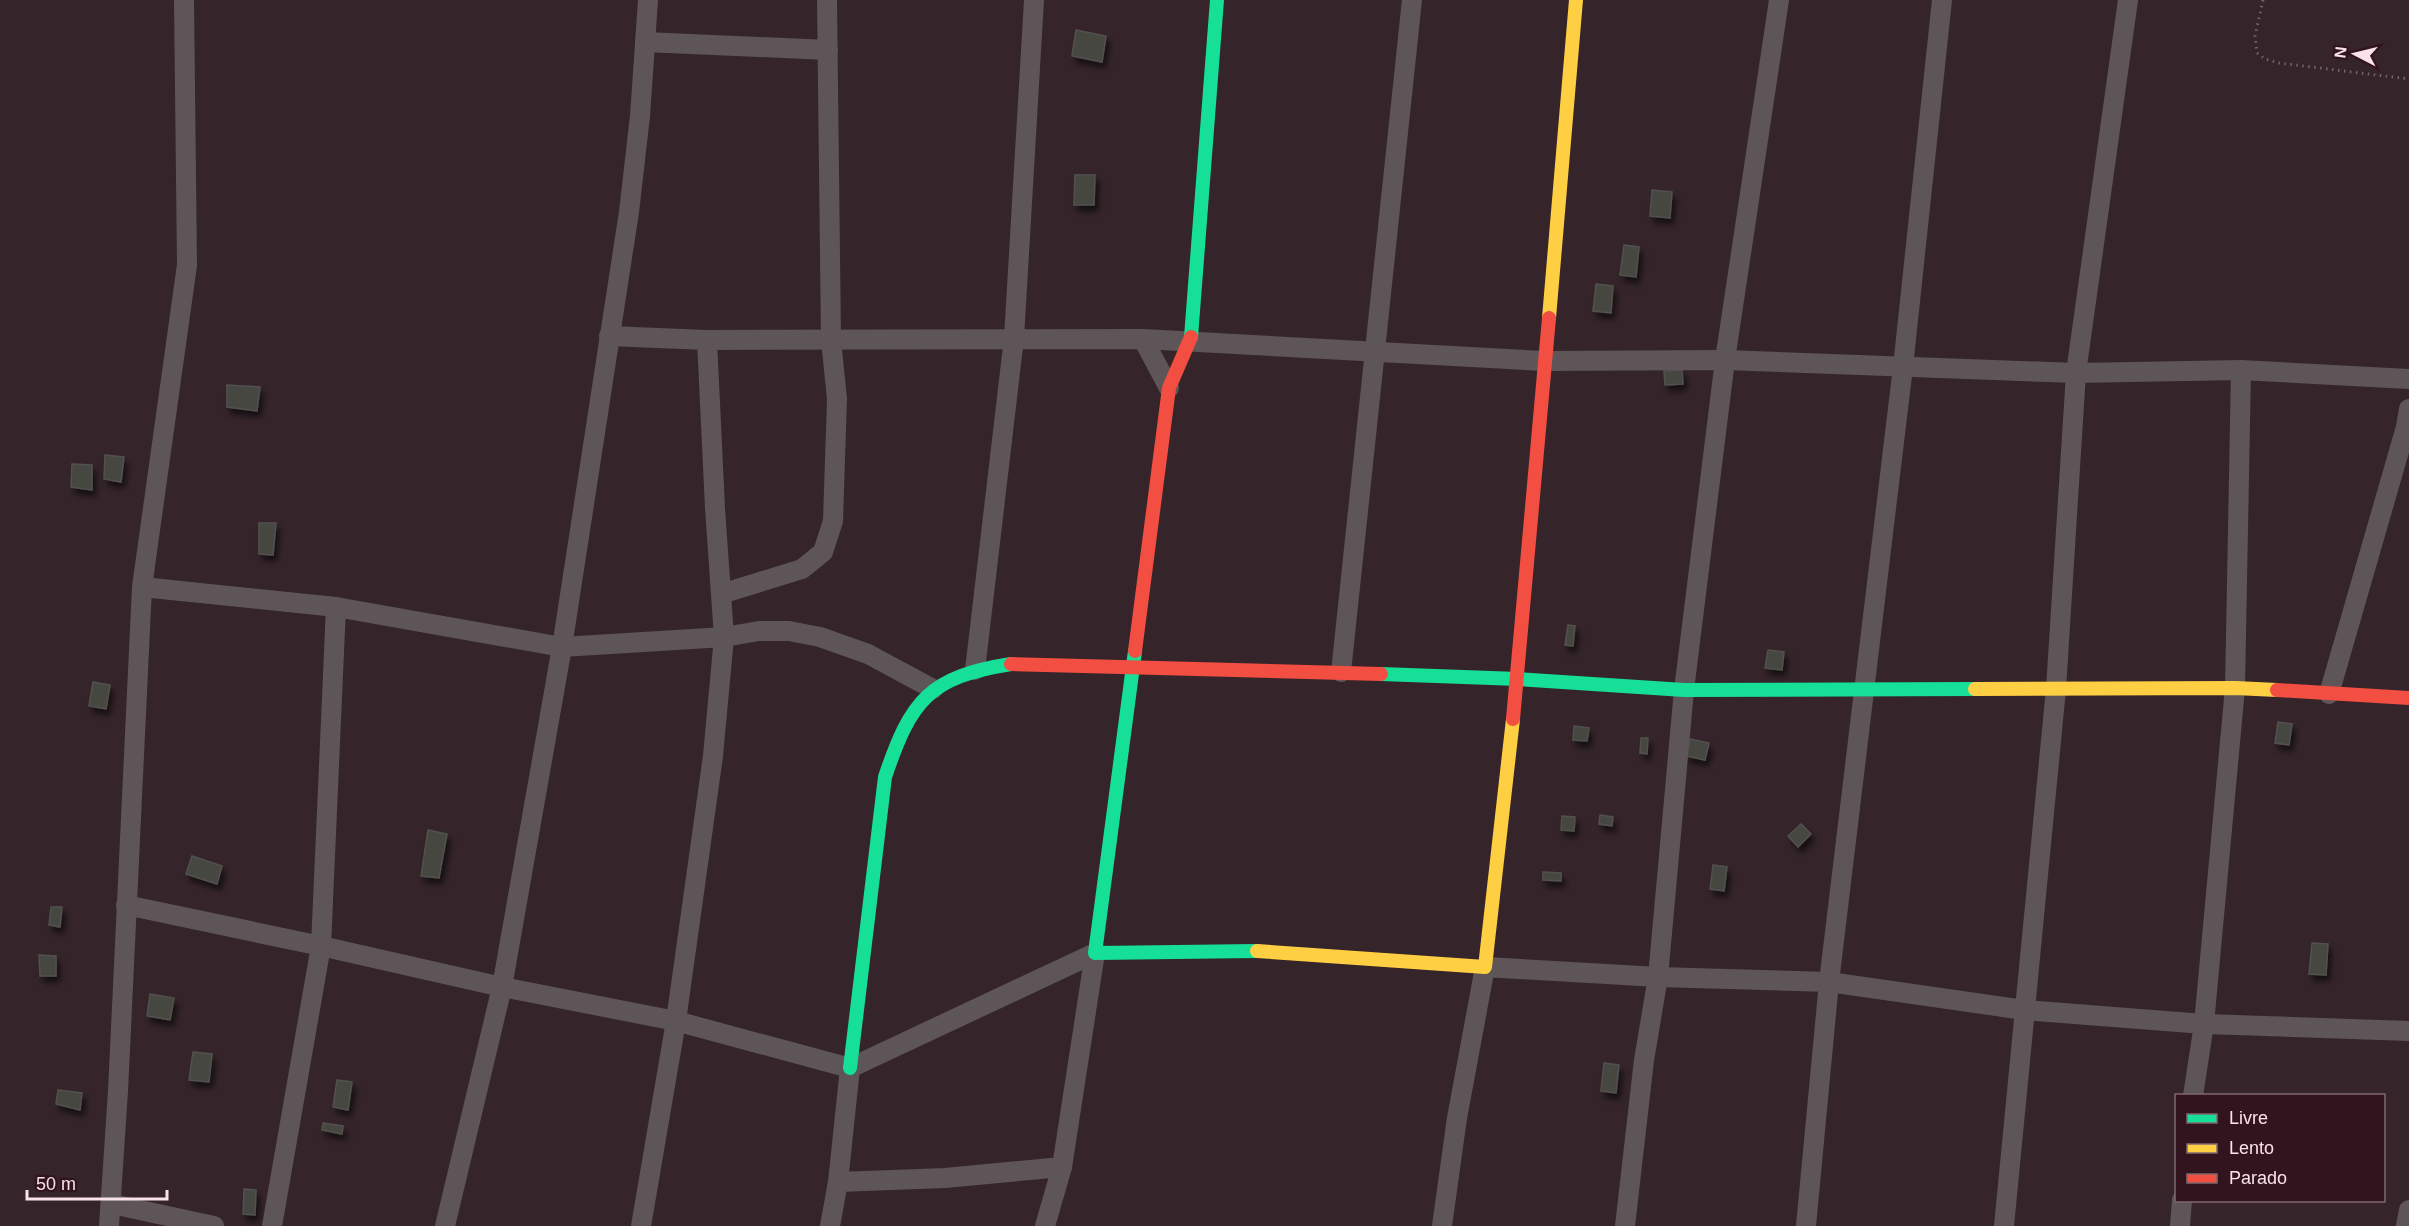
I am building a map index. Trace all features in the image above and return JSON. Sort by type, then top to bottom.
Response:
[{"type":"street","points":[[109,1226],[112,1204],[142,587],[187,265],[184,0]]},
{"type":"street","points":[[445,1226],[502,987],[562,647],[629,212],[640,116],[648,0]]},
{"type":"street","points":[[721,594],[802,569],[823,552],[833,521],[837,399],[831,339],[827,0]]},
{"type":"street","points":[[975,670],[1014,338],[1034,0]]},
{"type":"street","points":[[1046,1226],[1062,1167],[1095,953],[1169,388],[1191,341],[1217,0]]},
{"type":"street","points":[[1341,672],[1412,0]]},
{"type":"street","points":[[1442,1226],[1457,1118],[1485,967],[1518,679],[1576,0]]},
{"type":"street","points":[[1625,1226],[1644,1060],[1658,977],[1684,690],[1725,360],[1779,0]]},
{"type":"street","points":[[1806,1226],[1828,982],[1903,367],[1942,0]]},
{"type":"street","points":[[2004,1226],[2056,689],[2076,373],[2128,0]]},
{"type":"street","points":[[645,42],[828,50]]},
{"type":"street","points":[[609,336],[707,340],[1143,339],[1544,361],[1725,360],[2076,373],[2241,370],[2409,379]]},
{"type":"street","points":[[1143,339],[1169,388]]},
{"type":"street","points":[[641,1226],[676,1021],[714,746],[724,637],[707,340]]},
{"type":"street","points":[[2193,1094],[2204,1024],[2235,687],[2241,370]]},
{"type":"street","points":[[2329,694],[2406,427],[2409,409]]},
{"type":"street","points":[[142,587],[336,607],[562,647],[724,637],[759,631],[789,631],[820,637],[868,654],[933,689]]},
{"type":"street","points":[[272,1226],[321,946],[336,607]]},
{"type":"street","points":[[830,1226],[838,1182],[885,777],[897,741],[912,713],[933,689],[975,670],[1019,663],[1133,664],[1518,679],[1684,690],[2235,687],[2409,698]]},
{"type":"street","points":[[126,905],[502,987],[676,1021],[850,1068],[1095,953],[1256,951],[1658,977],[1828,982],[2024,1010],[2204,1024],[2409,1031]]},
{"type":"street","points":[[838,1182],[945,1178],[1062,1167]]},
{"type":"street","points":[[2180,1226],[2182,1202]]},
{"type":"street","points":[[112,1204],[214,1226]]},
{"type":"street","points":[[2406,1226],[2409,1210]]},
{"type":"path","points":[[2263,0],[2256,36],[2257,53],[2265,59],[2280,63],[2409,79]]},
{"type":"building","points":[[1076,30],[1106,36],[1102,62],[1072,56]]},
{"type":"building","points":[[1075,175],[1095,175],[1094,205],[1074,205]]},
{"type":"building","points":[[1652,190],[1672,192],[1670,218],[1650,216]]},
{"type":"building","points":[[1624,245],[1639,247],[1636,277],[1620,275]]},
{"type":"building","points":[[1596,284],[1613,286],[1611,313],[1593,311]]},
{"type":"building","points":[[1682,370],[1683,384],[1665,385],[1664,371]]},
{"type":"building","points":[[227,385],[260,387],[257,411],[227,407]]},
{"type":"building","points":[[105,455],[124,457],[121,482],[104,479]]},
{"type":"building","points":[[72,464],[92,465],[92,490],[71,487]]},
{"type":"building","points":[[259,523],[276,523],[273,555],[259,554]]},
{"type":"building","points":[[1568,625],[1575,626],[1573,646],[1565,645]]},
{"type":"building","points":[[1768,650],[1784,652],[1782,670],[1765,668]]},
{"type":"building","points":[[93,682],[110,685],[106,709],[89,706]]},
{"type":"building","points":[[2278,722],[2292,724],[2289,745],[2275,743]]},
{"type":"building","points":[[1574,726],[1589,728],[1587,741],[1573,740]]},
{"type":"building","points":[[1641,738],[1648,738],[1647,754],[1640,753]]},
{"type":"building","points":[[1690,739],[1709,743],[1705,760],[1686,756]]},
{"type":"building","points":[[1600,815],[1613,817],[1612,826],[1599,824]]},
{"type":"building","points":[[1562,816],[1575,817],[1574,831],[1561,830]]},
{"type":"building","points":[[1801,824],[1811,834],[1798,847],[1788,836]]},
{"type":"building","points":[[428,830],[447,834],[439,878],[421,876]]},
{"type":"building","points":[[192,856],[222,866],[217,884],[186,874]]},
{"type":"building","points":[[1713,865],[1727,867],[1724,891],[1710,889]]},
{"type":"building","points":[[1543,872],[1561,873],[1561,881],[1543,880]]},
{"type":"building","points":[[51,907],[62,907],[60,927],[49,925]]},
{"type":"building","points":[[2312,943],[2328,944],[2326,975],[2309,974]]},
{"type":"building","points":[[39,955],[56,956],[56,976],[40,976]]},
{"type":"building","points":[[150,994],[174,998],[170,1020],[147,1016]]},
{"type":"building","points":[[193,1052],[212,1054],[209,1082],[189,1080]]},
{"type":"building","points":[[1604,1063],[1619,1065],[1616,1093],[1601,1091]]},
{"type":"building","points":[[337,1080],[352,1082],[348,1110],[333,1107]]},
{"type":"building","points":[[58,1090],[82,1093],[80,1110],[56,1104]]},
{"type":"building","points":[[323,1123],[343,1126],[342,1134],[322,1130]]},
{"type":"building","points":[[244,1189],[256,1190],[255,1215],[243,1214]]},
{"type":"traffic: fast","points":[[1191,337],[1217,0]]},
{"type":"traffic: fast","points":[[1135,651],[1095,953],[1257,951]]},
{"type":"traffic: fast","points":[[850,1068],[885,777],[895,751],[904,729],[927,696],[960,676],[1011,664]]},
{"type":"traffic: fast","points":[[1381,674],[1518,679],[1684,690],[1975,689]]},
{"type":"traffic: slow","points":[[1549,318],[1576,0]]},
{"type":"traffic: slow","points":[[1975,689],[2235,688],[2277,690]]},
{"type":"traffic: slow","points":[[1257,951],[1485,967],[1513,719]]},
{"type":"traffic: jam","points":[[1513,719],[1549,318]]},
{"type":"traffic: jam","points":[[1135,651],[1169,388],[1191,337]]},
{"type":"traffic: jam","points":[[1011,664],[1381,674]]},
{"type":"traffic: jam","points":[[2277,690],[2409,698]]}]
